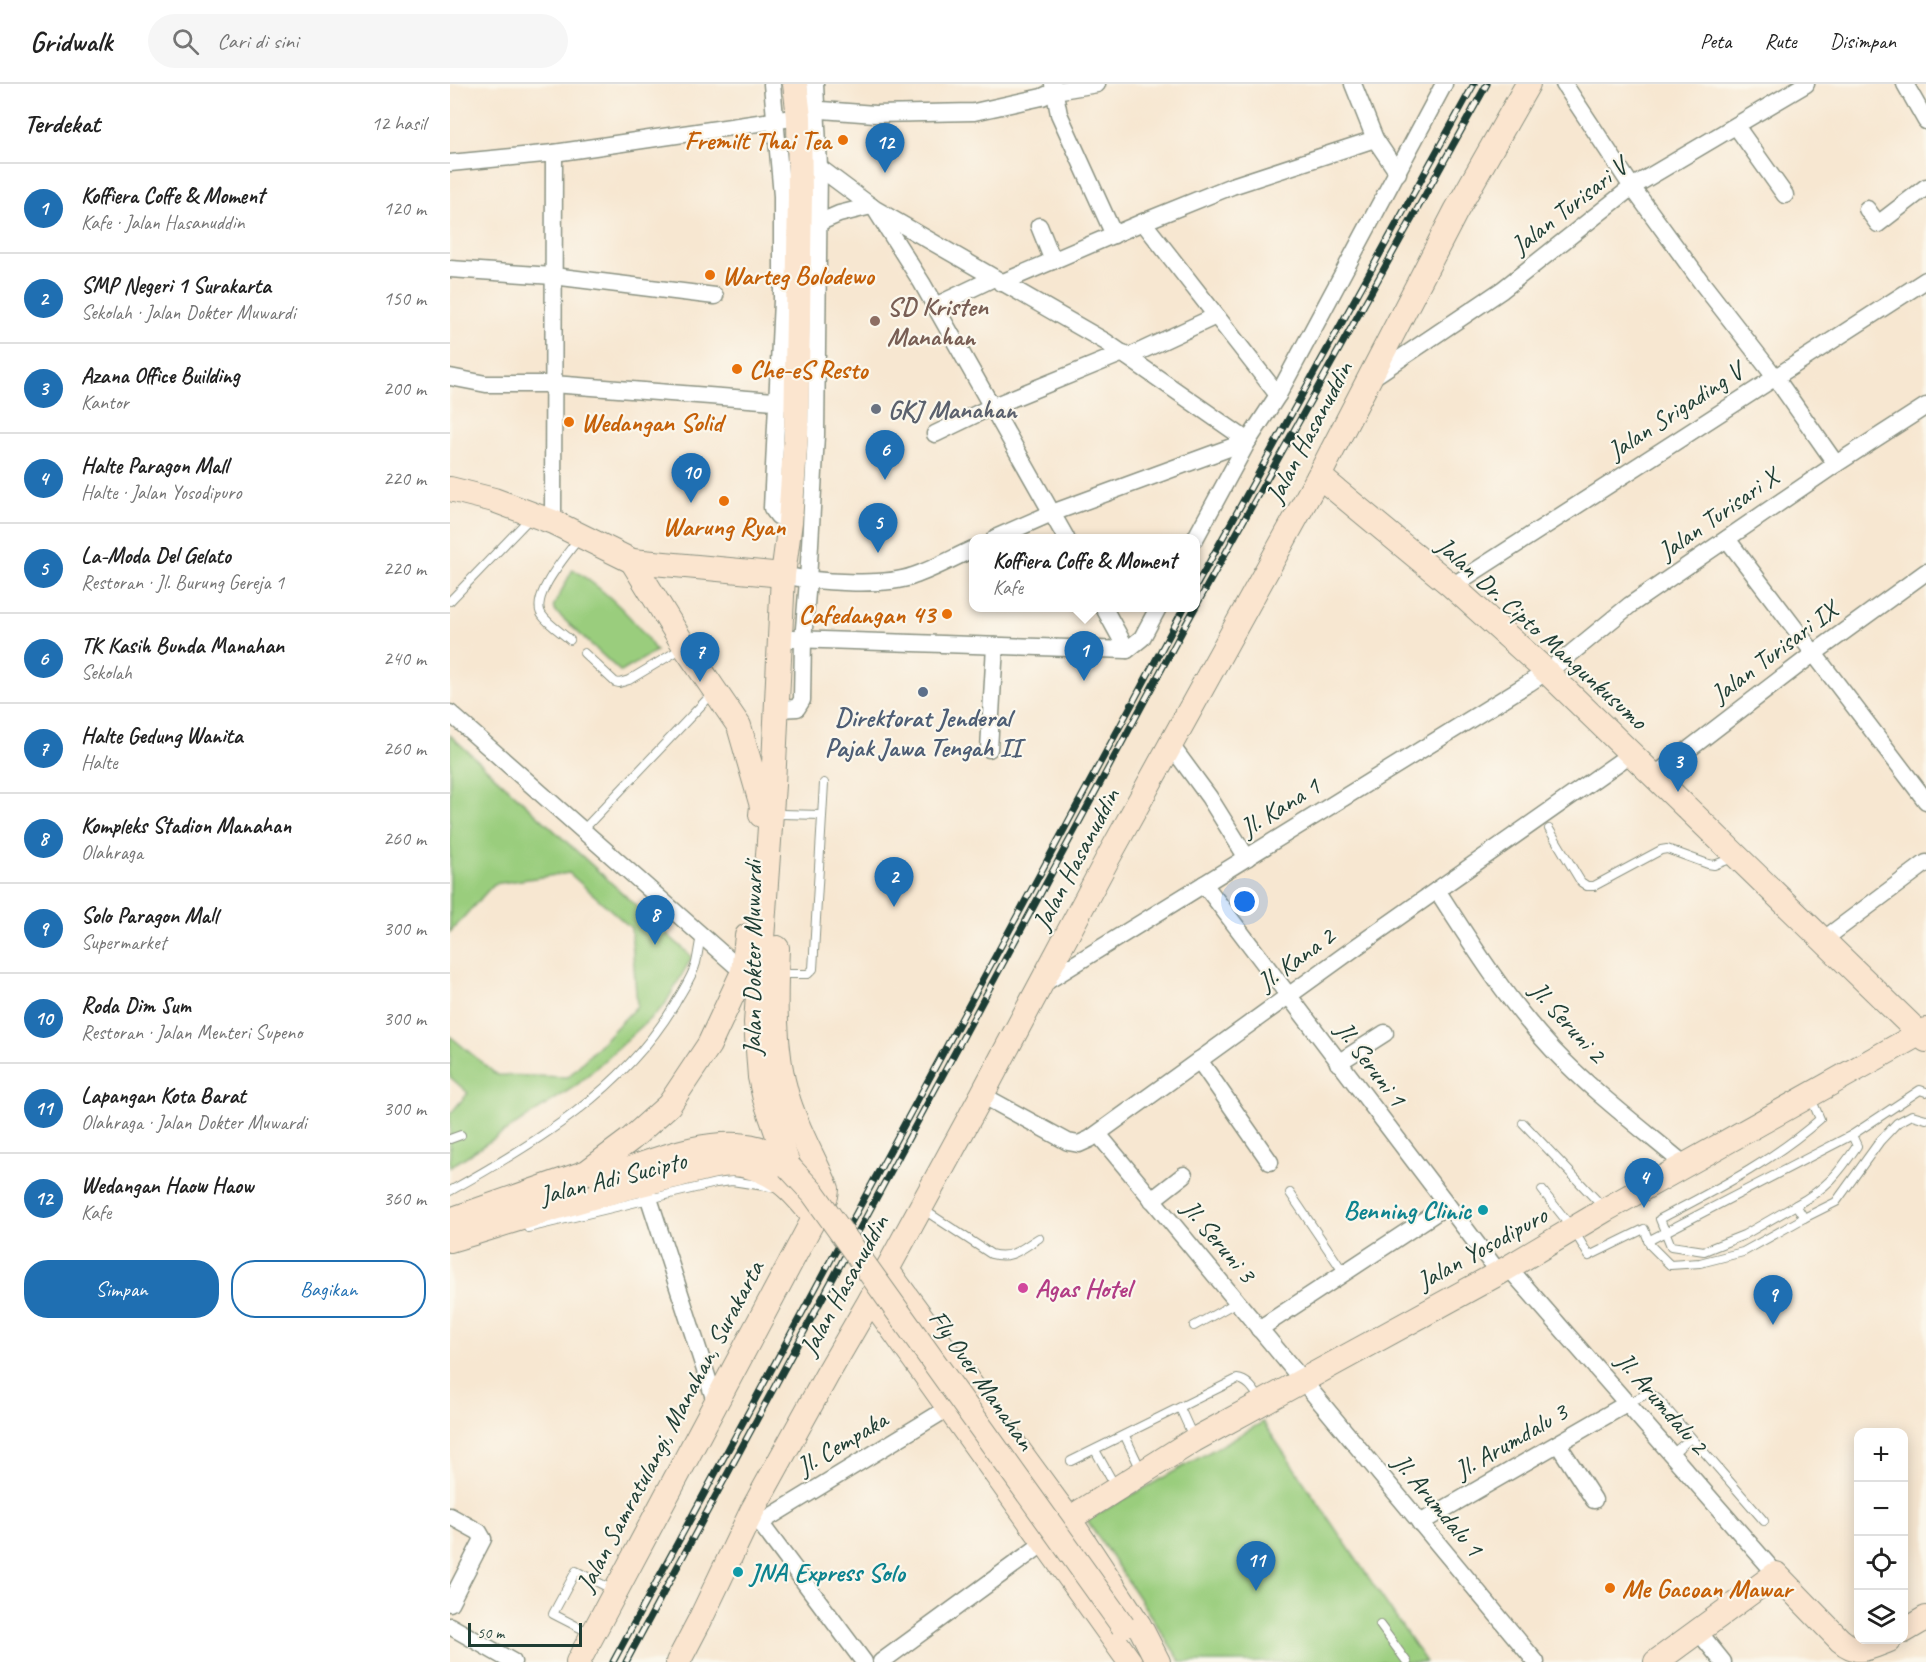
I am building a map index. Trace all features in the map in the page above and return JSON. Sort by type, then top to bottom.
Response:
[{"type":"main road","name":"Fly Over Manahan","points":[[790,1178],[760,1077],[756,1023],[777,709],[791,639],[783,575],[790,522],[784,471],[806,434],[787,402],[798,367],[790,301],[800,232],[791,196],[805,112],[795,84]]},
{"type":"main road","name":"Jalan Hasanuddin","points":[[678,1662],[756,1517],[827,1375],[872,1299],[1107,858],[1319,476],[1456,211],[1528,84]]},
{"type":"main road","name":"Jalan Dr. Cipto Mangunkusumo","points":[[1319,476],[1452,586],[1546,671],[1924,1035]]},
{"type":"main road","points":[[450,489],[494,500],[543,518],[632,561],[783,575]]},
{"type":"main road","name":"Jalan Adi Sucipto","points":[[450,1220],[587,1172],[631,1139],[669,1105],[685,1082],[709,1045],[743,972],[762,806],[739,726],[685,647],[632,561]]},
{"type":"main road","name":"Jalan Dokter Muwardi","points":[[773,785],[782,814],[776,974],[778,1049],[787,1096],[827,1189],[826,1196]]},
{"type":"main road","name":"Jalan Yosodipuro","points":[[1069,1519],[1194,1440],[1503,1270],[1685,1165],[1811,1099],[1924,1035]]},
{"type":"main road","name":"Fly Over Manahan","points":[[450,1230],[698,1149],[737,1144],[758,1148],[775,1155],[790,1178],[820,1203],[1124,1628],[1142,1660]]},
{"type":"main road","name":"Jalan Adi Sucipto","points":[[450,1240],[647,1191],[719,1166],[740,1165],[790,1178]]},
{"type":"main road","points":[[790,1178],[814,1217]]},
{"type":"main road","name":"Jalan Samratulangi, Manahan, Surakarta","points":[[578,1662],[826,1196]]},
{"type":"main road","points":[[887,1270],[1069,1519],[1139,1625],[1142,1660]]},
{"type":"main road","points":[[872,1299],[1045,1542],[1142,1660]]},
{"type":"main road","points":[[1656,1662],[1776,1574],[1840,1640],[1851,1655],[1879,1644]]},
{"type":"main road","points":[[1908,1629],[1926,1618]]},
{"type":"street","points":[[772,84],[774,120],[791,196]]},
{"type":"street","points":[[815,84],[805,112],[819,167],[800,232],[798,367],[806,434],[808,581],[791,639],[1127,650],[1142,638],[1156,612]]},
{"type":"street","points":[[450,163],[554,153],[774,120],[805,112],[875,114],[974,112],[1042,97],[1054,88],[1097,84]]},
{"type":"street","points":[[1353,84],[1375,139],[1398,173]]},
{"type":"street","points":[[1198,534],[1248,441],[1278,395],[1444,84]]},
{"type":"street","points":[[1564,84],[1632,187],[1836,464]]},
{"type":"street","points":[[1905,84],[1926,121]]},
{"type":"street","name":"Jalan Turisari V","points":[[1370,380],[1502,290],[1632,187],[1799,86]]},
{"type":"street","points":[[1054,88],[1056,107],[1062,122],[1114,235]]},
{"type":"street","points":[[1736,126],[1785,195]]},
{"type":"street","points":[[935,306],[1053,261],[1232,186],[1375,139]]},
{"type":"street","points":[[800,152],[873,207],[1126,355],[1248,441]]},
{"type":"street","points":[[543,518],[553,384],[554,153]]},
{"type":"street","points":[[1867,209],[1878,224],[1926,187]]},
{"type":"street","points":[[800,232],[873,207]]},
{"type":"street","points":[[873,207],[900,246],[1064,534]]},
{"type":"street","points":[[1143,222],[1278,395]]},
{"type":"street","points":[[1039,226],[1053,261]]},
{"type":"street","points":[[450,269],[554,276],[715,296]]},
{"type":"street","name":"Jalan Srigading V","points":[[1452,586],[1926,280]]},
{"type":"street","points":[[934,434],[991,407],[1126,355],[1216,316]]},
{"type":"street","points":[[450,377],[486,384],[553,384],[787,402],[784,471]]},
{"type":"street","name":"Jalan Turisari X","points":[[1546,671],[1630,605],[1836,464],[1926,406]]},
{"type":"street","points":[[1004,534],[1052,513],[1248,441]]},
{"type":"street","points":[[1726,539],[1926,801]]},
{"type":"street","points":[[783,575],[808,581],[890,582],[913,576],[969,551]]},
{"type":"street","name":"Jalan Turisari IX","points":[[1654,776],[1813,654],[1926,572]]},
{"type":"street","points":[[1106,612],[1127,650]]},
{"type":"street","points":[[989,749],[995,646]]},
{"type":"street","name":"Jl. Kana 1","points":[[1041,985],[1546,671]]},
{"type":"street","points":[[450,713],[743,972]]},
{"type":"street","points":[[1170,744],[1214,805],[1246,858]]},
{"type":"street","name":"Jl. Kana 2","points":[[982,1095],[1068,1142],[1079,1144],[1098,1134],[1287,996],[1632,753]]},
{"type":"street","points":[[1823,940],[1926,863]]},
{"type":"street","name":"Jl. Seruni 1","points":[[1204,884],[1446,1206],[1503,1270]]},
{"type":"street","name":"Jl. Seruni 2","points":[[1437,890],[1475,949],[1551,1048],[1592,1087],[1685,1165]]},
{"type":"street","points":[[1338,1063],[1385,1033]]},
{"type":"street","points":[[1199,1060],[1270,1162]]},
{"type":"street","name":"Jl. Seruni 3","points":[[1098,1134],[1301,1380]]},
{"type":"street","points":[[1152,1200],[1184,1175]]},
{"type":"street","points":[[647,1191],[716,1404]]},
{"type":"street","points":[[1259,1329],[1446,1206]]},
{"type":"street","name":"Jl. Arumdalu 2","points":[[1503,1270],[1628,1403],[1776,1574]]},
{"type":"street","name":"Jl. Arumdalu 1","points":[[1301,1380],[1536,1662]]},
{"type":"street","name":"Jl. Arumdalu 3","points":[[1420,1523],[1628,1403]]},
{"type":"street","name":"Jl. Cempaka","points":[[756,1517],[950,1407]]},
{"type":"street","points":[[1558,1444],[1594,1500]]},
{"type":"street","points":[[450,1516],[479,1532],[483,1539],[450,1604]]},
{"type":"street","points":[[756,1517],[864,1662]]},
{"type":"street","points":[[881,1662],[1045,1542]]},
{"type":"street","points":[[450,1626],[513,1662]]},
{"type":"street","points":[[1698,1631],[1723,1662]]},
{"type":"lane","points":[[450,601],[543,518]]},
{"type":"lane","points":[[570,640],[542,615],[538,602],[546,585],[581,536]]},
{"type":"lane","points":[[584,653],[615,682],[619,683],[685,647]]},
{"type":"lane","points":[[582,831],[715,691]]},
{"type":"lane","points":[[776,974],[808,974],[813,969],[824,783]]},
{"type":"lane","points":[[782,814],[822,815]]},
{"type":"lane","points":[[1549,829],[1581,882],[1587,885],[1594,886],[1661,850],[1667,849],[1714,865],[1737,857]]},
{"type":"lane","name":"Jalan Adi Sucipto","points":[[450,1191],[504,1161],[596,1097],[633,1061],[662,1025],[687,982],[695,964],[701,936]]},
{"type":"lane","points":[[1648,1241],[1852,1135],[1920,1090],[1926,1092]]},
{"type":"lane","points":[[1811,1099],[1820,1119],[1806,1132],[1731,1181],[1660,1219],[1671,1246],[1704,1251],[1744,1235],[1796,1205],[1826,1186],[1840,1172],[1857,1146],[1852,1135]]},
{"type":"lane","points":[[1542,1190],[1573,1229],[1589,1256],[1644,1229],[1648,1241],[1670,1265],[1700,1263],[1743,1252],[1836,1202],[1866,1157],[1897,1122],[1912,1115],[1926,1119]]},
{"type":"lane","points":[[1523,1123],[1605,1210]]},
{"type":"lane","points":[[450,1140],[460,1135]]},
{"type":"lane","name":"Jalan Adi Sucipto","points":[[647,1191],[732,1181],[790,1178]]},
{"type":"lane","points":[[1290,1193],[1344,1273]]},
{"type":"lane","points":[[1796,1205],[1804,1218]]},
{"type":"lane","points":[[920,1208],[991,1254],[1002,1257],[1011,1255],[1039,1238]]},
{"type":"lane","name":"Jalan Adi Sucipto","points":[[516,1231],[559,1214]]},
{"type":"lane","points":[[450,1249],[493,1237]]},
{"type":"lane","points":[[1194,1326],[1237,1302]]},
{"type":"lane","points":[[1071,1461],[1237,1379],[1248,1383],[1262,1402]]},
{"type":"lane","points":[[1628,1403],[1645,1393],[1653,1395],[1764,1521]]},
{"type":"lane","points":[[1180,1408],[1194,1440]]},
{"type":"lane","points":[[1125,1436],[1142,1473]]},
{"type":"lane","points":[[1672,1454],[1691,1438]]},
{"type":"lane","points":[[1095,1450],[1116,1489]]},
{"type":"lane","points":[[592,1635],[553,1614],[576,1571],[615,1591]]},
{"type":"lane","points":[[1380,1625],[1407,1662]]},
{"type":"green space","points":[[573,569],[619,606],[656,651],[621,672],[556,612],[553,607]]},
{"type":"green space","points":[[450,735],[692,957],[664,1006],[577,1085],[450,1167],[450,1114],[468,1093],[450,1077],[450,1036],[497,1075],[568,1077],[637,1006],[631,928],[569,873],[494,884],[450,932]]},
{"type":"green space","points":[[1263,1422],[1426,1662],[1181,1662],[1087,1520]]},
{"type":"railway","points":[[1200,579],[1474,84]]},
{"type":"railway","points":[[1200,599],[1487,84]]},
{"type":"railway","points":[[613,1662],[1182,612]]},
{"type":"railway","points":[[626,1662],[1193,612]]},
{"type":"place","name":"Fremilt Thai Tea","points":[[843,140]]},
{"type":"place","name":"Wedangan Haow Haow","points":[[885,173]]},
{"type":"place","name":"Warteg Bolodewo","points":[[710,275]]},
{"type":"place","name":"SD Kristen Manahan","points":[[875,321]]},
{"type":"place","name":"Che-eS Resto","points":[[737,369]]},
{"type":"place","name":"GKJ Manahan","points":[[876,409]]},
{"type":"place","name":"Wedangan Solid","points":[[569,422]]},
{"type":"place","name":"TK Kasih Bunda Manahan","points":[[885,480]]},
{"type":"place","name":"Warung Ryan","points":[[724,501]]},
{"type":"place","name":"Roda Dim Sum","points":[[691,503]]},
{"type":"place","name":"La-Moda Del Gelato","points":[[878,553]]},
{"type":"place","name":"Cafedangan 43","points":[[947,614]]},
{"type":"place","name":"Koffiera Coffe & Moment","points":[[1084,681]]},
{"type":"place","name":"Halte Gedung Wanita","points":[[700,682]]},
{"type":"place","name":"Direktorat Jenderal Pajak Jawa Tengah II","points":[[923,692]]},
{"type":"place","name":"Azana Office Building","points":[[1678,792]]},
{"type":"place","name":"SMP Negeri 1 Surakarta","points":[[894,907]]},
{"type":"place","name":"Kompleks Stadion Manahan","points":[[655,945]]},
{"type":"place","name":"Halte Paragon Mall","points":[[1644,1208]]},
{"type":"place","name":"Benning Clinic","points":[[1483,1210]]},
{"type":"place","name":"Agas Hotel","points":[[1023,1288]]},
{"type":"place","name":"Solo Paragon Mall","points":[[1773,1325]]},
{"type":"place","name":"JNA Express Solo","points":[[738,1572]]},
{"type":"place","name":"Me Gacoan Mawar","points":[[1610,1588]]},
{"type":"place","name":"Lapangan Kota Barat","points":[[1256,1591]]}]
